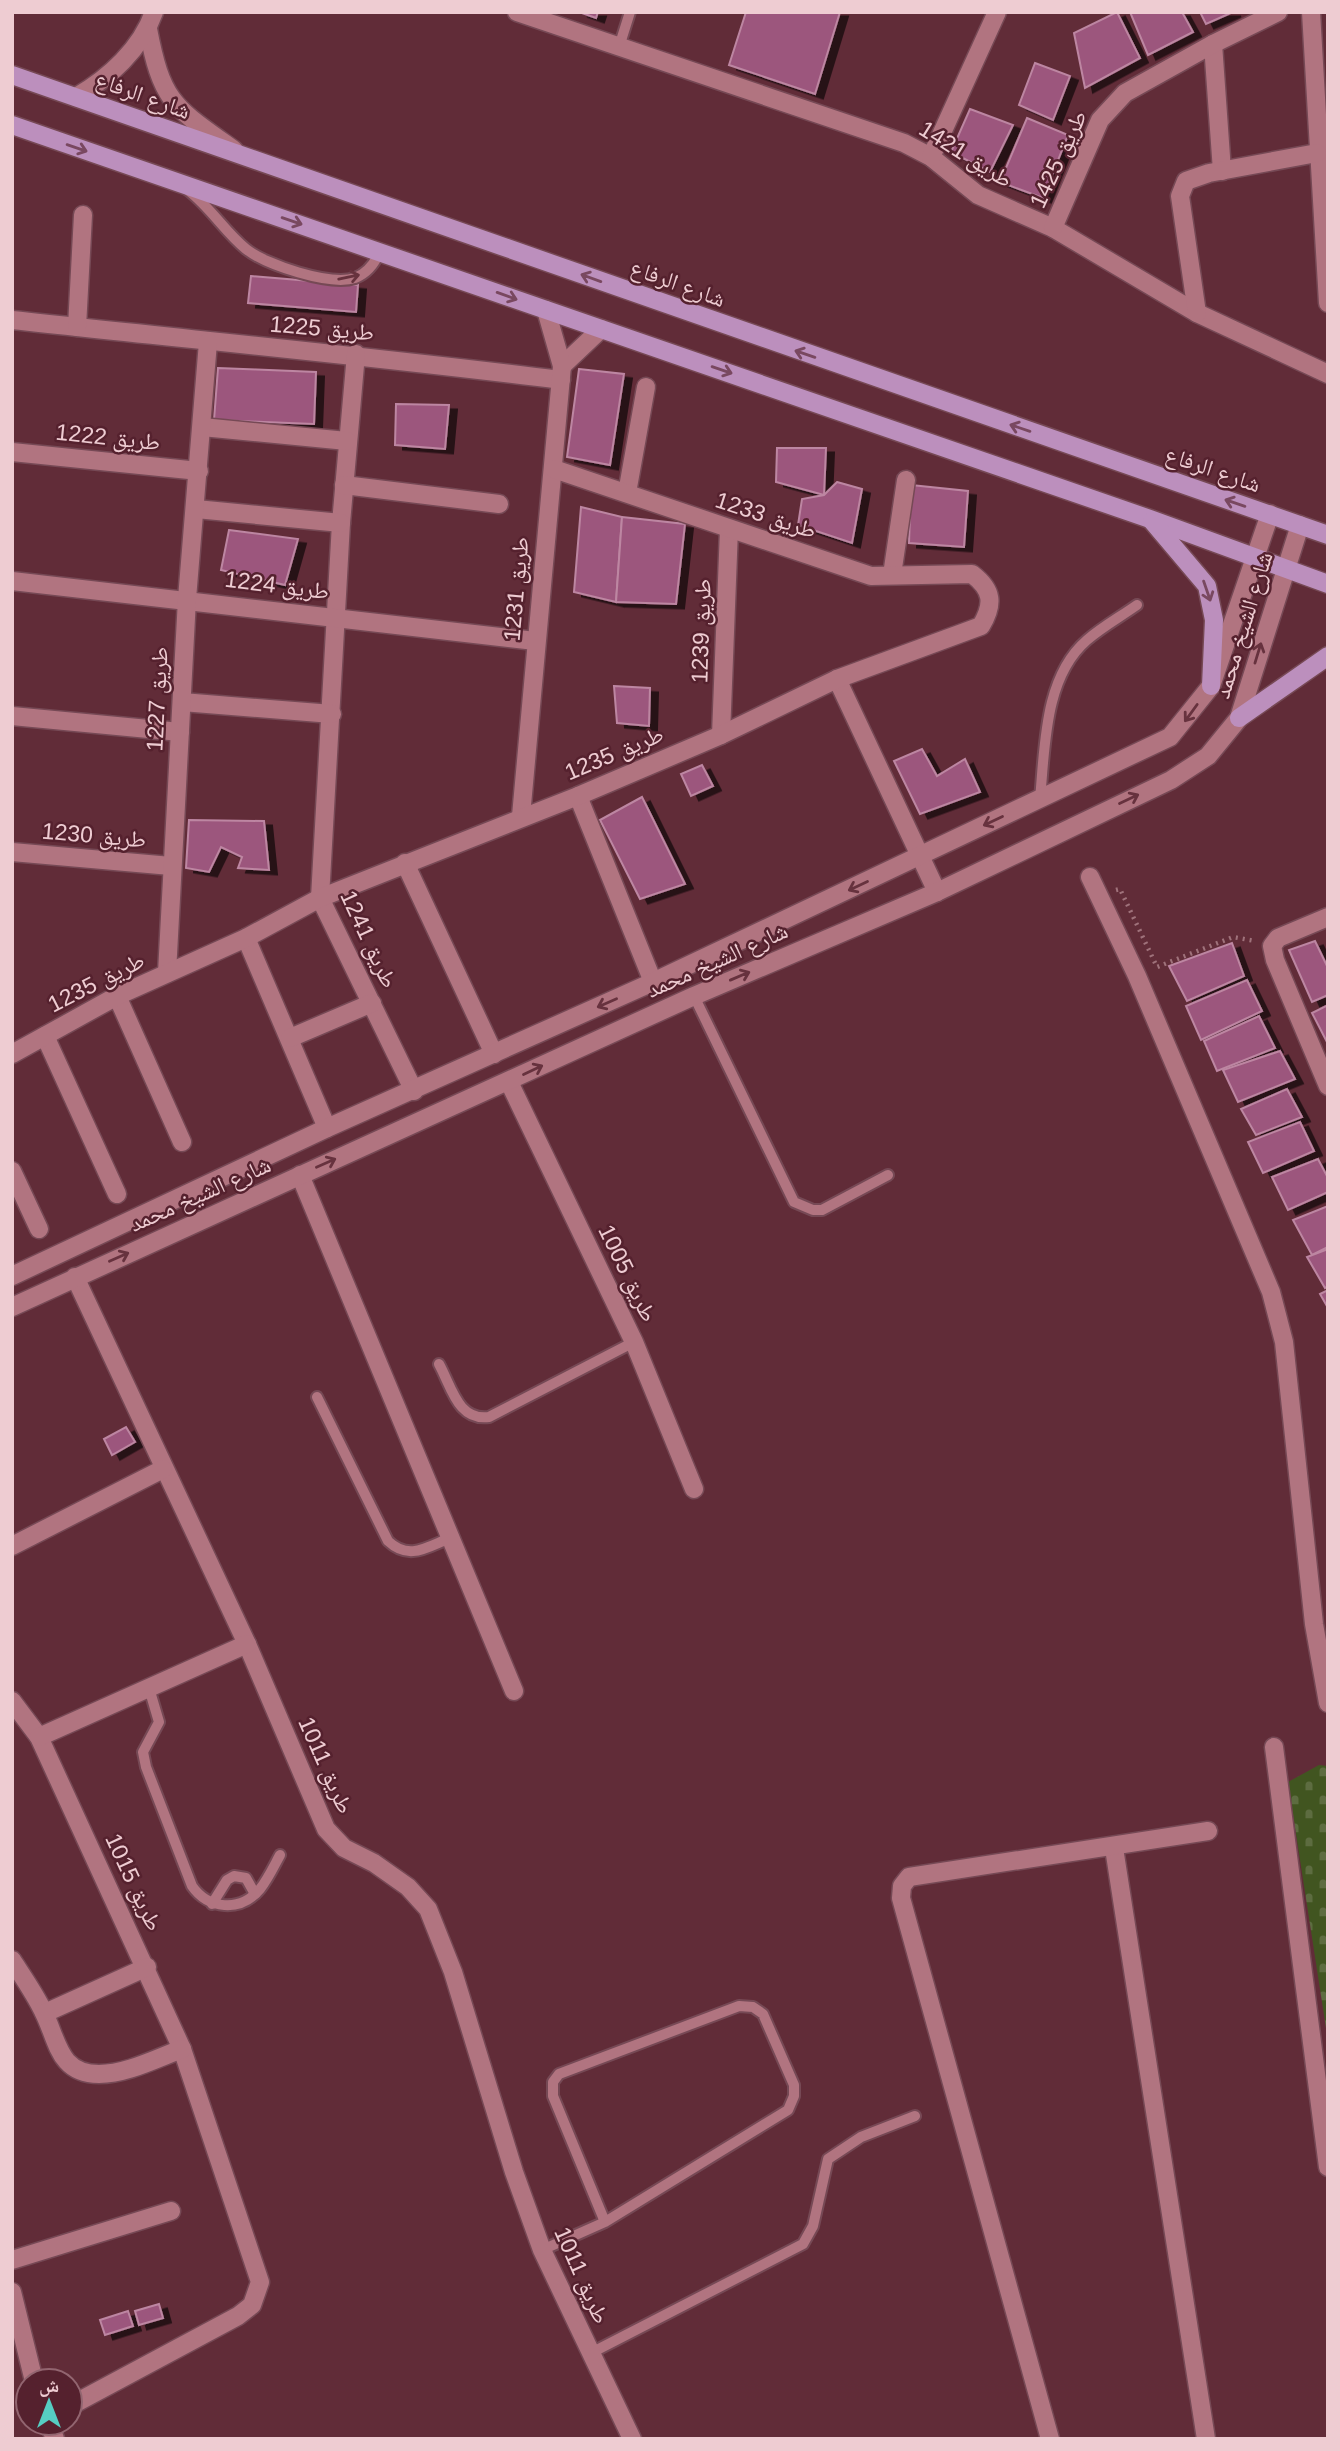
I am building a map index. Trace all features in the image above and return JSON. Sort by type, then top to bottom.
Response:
[{"type":"main road","name":"شارع الرفاع","points":[[12,75],[1328,535]]},
{"type":"main road","points":[[12,125],[1150,519],[1328,584]]},
{"type":"main road","points":[[1150,519],[1207,586],[1214,620],[1211,686]]},
{"type":"main road","points":[[1239,718],[1328,656]]},
{"type":"street","name":"طريق 1421","points":[[517,12],[904,143],[931,157],[978,195],[1053,228],[1197,313],[1328,374]]},
{"type":"street","points":[[931,157],[998,12]]},
{"type":"street","name":"طريق 1425","points":[[1053,228],[1100,120],[1125,93],[1213,44],[1278,12]]},
{"type":"street","points":[[1311,12],[1321,70],[1317,153],[1328,303]]},
{"type":"street","points":[[76,97],[107,79],[151,20]]},
{"type":"street","points":[[151,20],[156,69],[171,101],[242,157]]},
{"type":"street","points":[[1213,44],[1222,171]]},
{"type":"street","points":[[1197,313],[1180,196],[1186,181],[1222,171],[1317,153]]},
{"type":"street","points":[[77,327],[83,215]]},
{"type":"street","name":"طريق 1231","points":[[521,816],[535,640],[562,373],[547,310]]},
{"type":"street","name":"طريق 1225","points":[[12,320],[208,342],[562,373]]},
{"type":"street","points":[[562,373],[601,329]]},
{"type":"street","name":"طريق 1227","points":[[167,973],[187,599],[208,342]]},
{"type":"street","name":"طريق 1241","points":[[356,354],[341,523],[320,898],[414,1091]]},
{"type":"street","points":[[627,493],[646,387]]},
{"type":"street","points":[[202,427],[347,441]]},
{"type":"street","name":"طريق 1222","points":[[12,452],[199,471]]},
{"type":"street","name":"طريق 1233","points":[[554,469],[871,576],[972,575],[989,592],[991,608]]},
{"type":"street","points":[[892,575],[906,480]]},
{"type":"street","points":[[344,485],[499,504]]},
{"type":"street","points":[[196,509],[341,523]]},
{"type":"street","name":"شارع الشيخ محمد","points":[[12,1276],[327,1128],[653,982],[1170,737],[1211,686],[1270,514]]},
{"type":"street","name":"شارع الشيخ محمد","points":[[12,1307],[694,996],[937,892],[1171,780],[1208,756],[1239,718],[1300,525]]},
{"type":"street","name":"طريق 1239","points":[[721,735],[729,529]]},
{"type":"street","name":"طريق 1224","points":[[12,581],[535,640]]},
{"type":"street","name":"طريق 1235","points":[[12,1054],[117,996],[246,938],[320,898],[521,816],[578,796],[721,735],[836,679],[981,626],[991,608]]},
{"type":"street","points":[[836,679],[937,892]]},
{"type":"street","points":[[182,702],[332,714]]},
{"type":"street","points":[[12,716],[180,732]]},
{"type":"street","points":[[578,796],[653,982]]},
{"type":"street","name":"طريق 1230","points":[[12,852],[171,866]]},
{"type":"street","points":[[405,863],[494,1054]]},
{"type":"street","points":[[1094,885],[1137,976],[1271,1292],[1284,1342],[1326,1695]]},
{"type":"street","points":[[1328,917],[1278,937],[1272,946],[1275,960],[1328,1086]]},
{"type":"street","points":[[246,938],[327,1128]]},
{"type":"street","points":[[117,996],[182,1142]]},
{"type":"street","points":[[290,1038],[372,1003]]},
{"type":"street","name":"طريق 1235","points":[[45,1036],[117,1194]]},
{"type":"street","name":"طريق 1005","points":[[509,1082],[634,1342],[694,1489]]},
{"type":"street","points":[[12,1171],[39,1229]]},
{"type":"street","points":[[300,1175],[514,1691]]},
{"type":"street","name":"طريق 1011","points":[[75,1277],[247,1643],[326,1829],[344,1848],[374,1863],[408,1887],[428,1909],[467,2017],[514,2172],[542,2250],[632,2439]]},
{"type":"street","points":[[12,1546],[163,1469]]},
{"type":"street","points":[[39,1737],[247,1643]]},
{"type":"street","name":"طريق 1015","points":[[12,1701],[39,1737],[147,1967],[182,2049],[260,2282],[253,2305],[238,2316],[84,2398]]},
{"type":"street","points":[[1274,1747],[1328,2167]]},
{"type":"street","points":[[1050,2439],[904,1911],[901,1886],[909,1877],[1114,1848],[1208,1831]]},
{"type":"street","points":[[1114,1848],[1206,2439]]},
{"type":"street","points":[[12,1960],[45,2013],[57,2050],[67,2064],[81,2071],[100,2074],[121,2070],[182,2049]]},
{"type":"street","points":[[45,2013],[147,1967]]},
{"type":"street","points":[[12,2260],[171,2211]]},
{"type":"street","points":[[12,2292],[31,2367]]},
{"type":"lane","points":[[619,47],[630,12]]},
{"type":"lane","points":[[168,179],[206,206],[245,248],[270,263],[345,280],[367,271],[380,251]]},
{"type":"lane","points":[[1040,799],[1050,709],[1068,663],[1086,640],[1137,606]]},
{"type":"lane","points":[[694,996],[794,1202],[813,1210],[822,1210],[888,1175]]},
{"type":"lane","points":[[439,1364],[465,1414],[476,1419],[489,1417],[634,1342]]},
{"type":"lane","points":[[317,1397],[387,1541],[397,1550],[411,1554],[450,1538]]},
{"type":"lane","points":[[149,1688],[159,1722],[143,1752],[146,1767],[192,1886],[201,1899],[212,1904],[236,1904],[255,1894],[280,1855]]},
{"type":"lane","points":[[212,1904],[227,1880],[234,1876],[246,1878],[255,1894]]},
{"type":"lane","points":[[542,2250],[606,2222],[788,2110],[794,2096],[794,2085],[763,2014],[753,2007],[740,2006],[559,2074],[552,2082],[552,2096],[606,2222]]},
{"type":"lane","points":[[591,2353],[803,2244],[813,2226],[828,2159],[861,2137],[915,2116]]},
{"type":"path","points":[[1094,885],[1121,889],[1157,967],[1233,937],[1272,946]]},
{"type":"green space","points":[[1319,1765],[1328,1766],[1328,2041],[1288,1782]]},
{"type":"building","points":[[579,12],[598,12],[596,18]]},
{"type":"building","points":[[746,12],[840,12],[815,94],[729,65]]},
{"type":"building","points":[[1117,12],[1140,58],[1085,88],[1074,33]]},
{"type":"building","points":[[1130,12],[1182,12],[1193,32],[1148,55]]},
{"type":"building","points":[[1200,12],[1233,12],[1206,24]]},
{"type":"building","points":[[1035,63],[1070,76],[1053,120],[1019,105]]},
{"type":"building","points":[[970,109],[1013,125],[990,172],[951,152]]},
{"type":"building","points":[[1027,118],[1068,135],[1043,198],[1000,182]]},
{"type":"building","points":[[251,276],[358,285],[356,312],[248,303]]},
{"type":"building","points":[[218,368],[316,372],[314,424],[214,420]]},
{"type":"building","points":[[579,369],[624,374],[610,465],[567,457]]},
{"type":"building","points":[[396,404],[449,405],[445,449],[395,445]]},
{"type":"building","points":[[777,448],[826,448],[824,495],[776,482]]},
{"type":"building","points":[[837,482],[862,489],[852,543],[798,525],[802,499],[824,495]]},
{"type":"building","points":[[911,485],[968,491],[964,547],[909,543]]},
{"type":"building","points":[[581,507],[622,517],[616,602],[574,592]]},
{"type":"building","points":[[622,517],[685,524],[676,604],[616,602]]},
{"type":"building","points":[[229,530],[298,539],[285,585],[221,570]]},
{"type":"building","points":[[614,686],[650,688],[649,726],[617,723]]},
{"type":"building","points":[[922,749],[937,776],[965,759],[980,792],[920,814],[894,761]]},
{"type":"building","points":[[702,765],[713,786],[691,796],[681,774]]},
{"type":"building","points":[[642,797],[685,884],[640,899],[600,820]]},
{"type":"building","points":[[189,820],[264,821],[269,870],[238,868],[242,857],[221,847],[209,872],[186,868]]},
{"type":"building","points":[[1315,941],[1328,968],[1328,995],[1312,1002],[1289,950]]},
{"type":"building","points":[[1232,943],[1244,976],[1187,1001],[1169,966]]},
{"type":"building","points":[[1247,980],[1262,1011],[1201,1040],[1186,1006]]},
{"type":"building","points":[[1328,1005],[1328,1044],[1312,1013]]},
{"type":"building","points":[[1259,1016],[1275,1048],[1217,1071],[1204,1041]]},
{"type":"building","points":[[1280,1051],[1295,1079],[1238,1102],[1223,1070]]},
{"type":"building","points":[[1287,1089],[1302,1117],[1256,1135],[1241,1109]]},
{"type":"building","points":[[1300,1122],[1314,1151],[1263,1173],[1248,1142]]},
{"type":"building","points":[[1318,1159],[1328,1178],[1328,1192],[1288,1210],[1272,1177]]},
{"type":"building","points":[[1328,1206],[1328,1247],[1312,1255],[1293,1220]]},
{"type":"building","points":[[1328,1249],[1328,1286],[1325,1288],[1307,1257]]},
{"type":"building","points":[[1328,1290],[1328,1308],[1320,1294]]},
{"type":"building","points":[[126,1427],[135,1442],[112,1455],[104,1439]]},
{"type":"building","points":[[159,2304],[163,2318],[139,2325],[135,2311]]},
{"type":"building","points":[[128,2311],[133,2326],[105,2335],[100,2320]]}]
